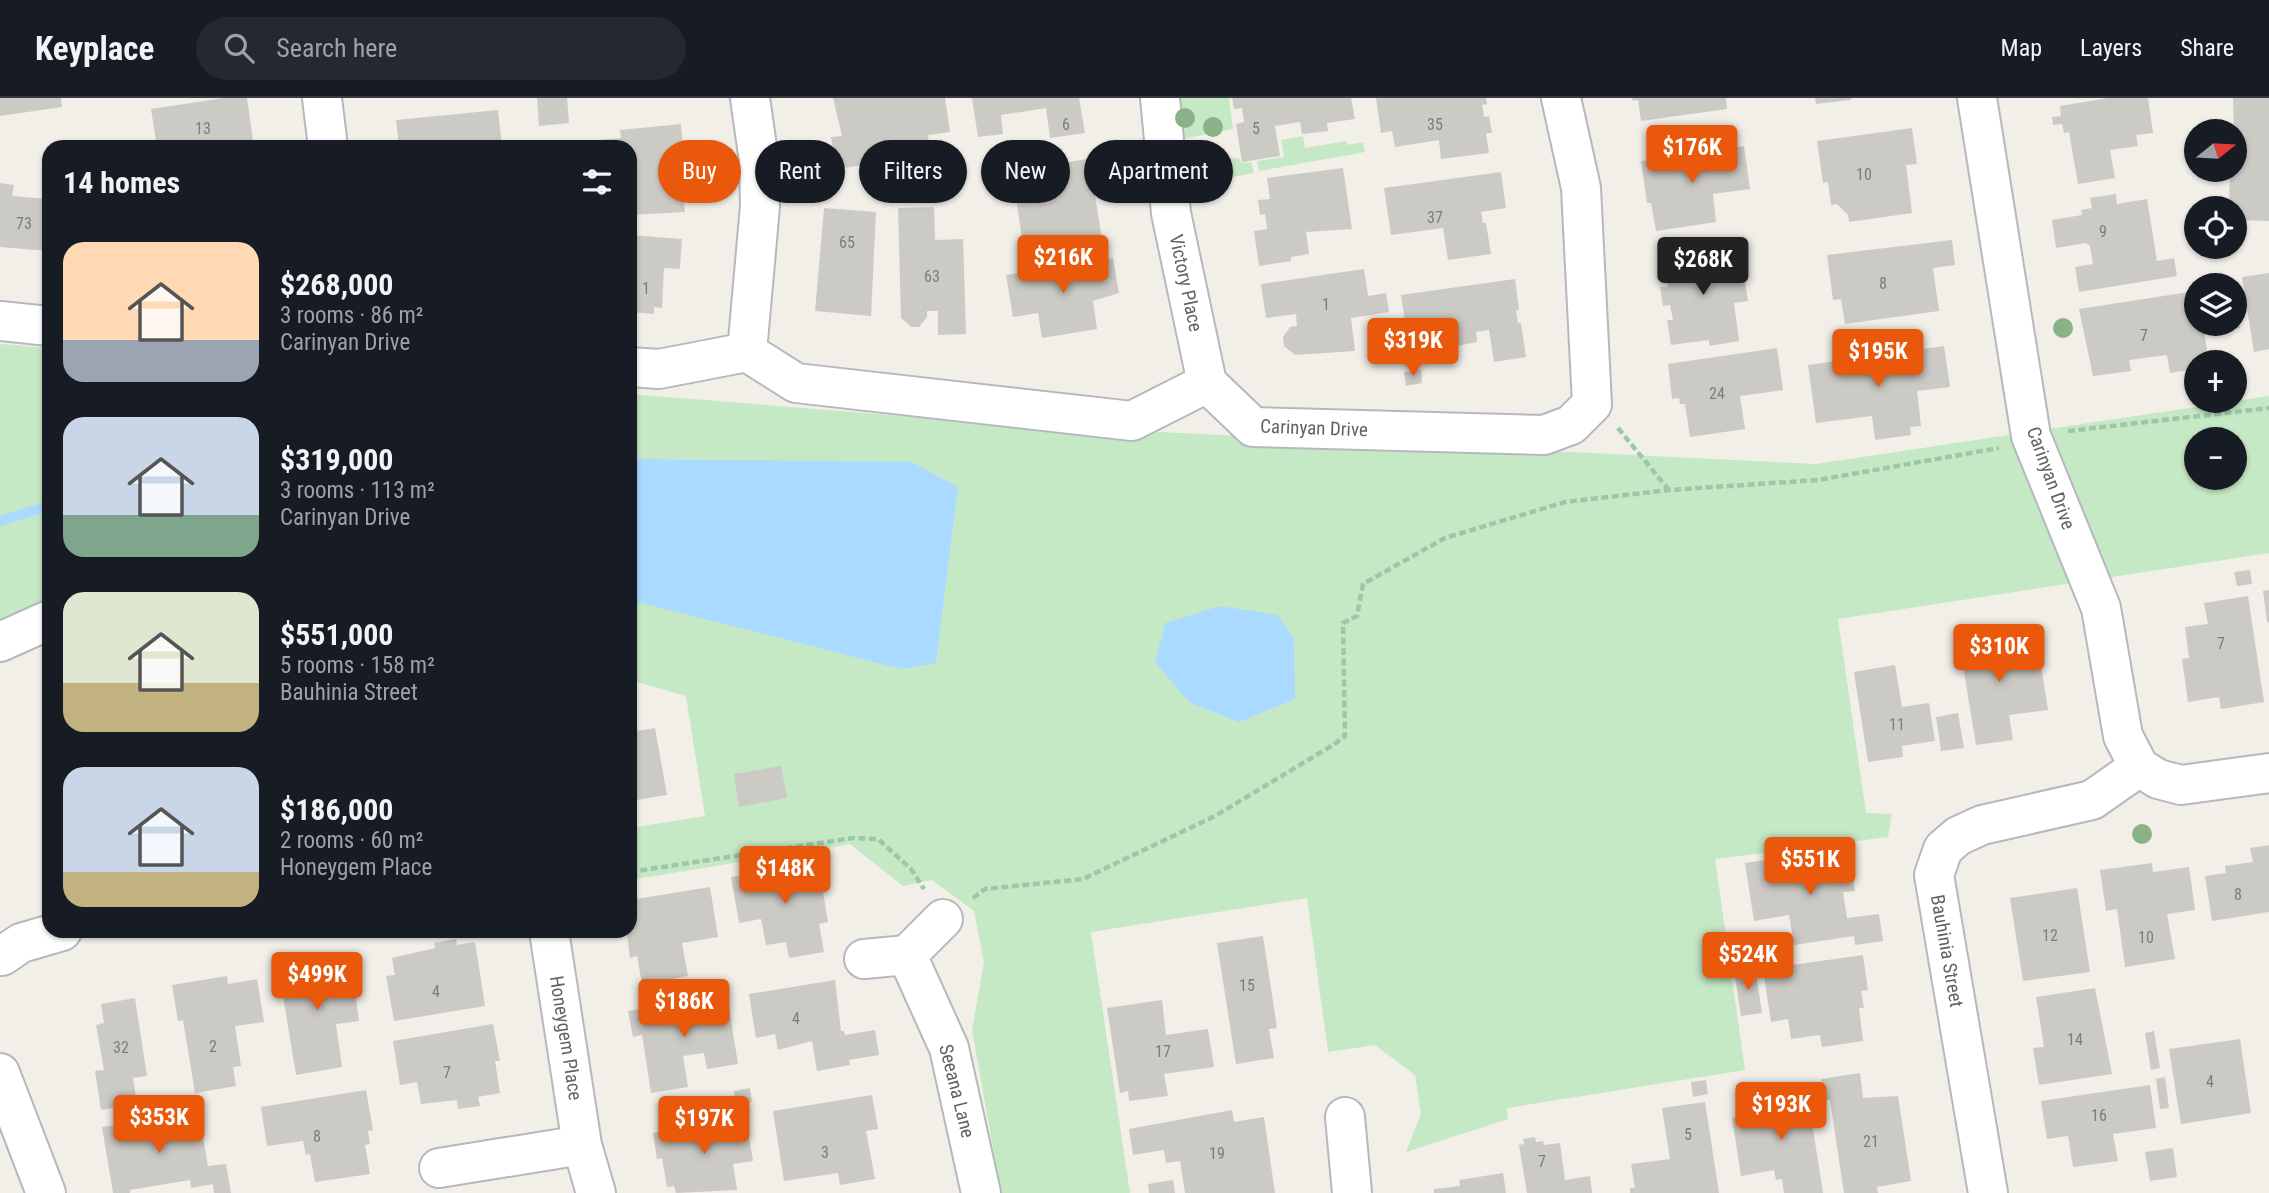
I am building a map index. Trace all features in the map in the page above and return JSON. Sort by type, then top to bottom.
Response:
[{"type":"street","points":[[323,98],[327,140]]},
{"type":"street","points":[[747,352],[760,206],[760,161],[750,98]]},
{"type":"street","name":"Victory Place","points":[[1160,98],[1171,213],[1207,383]]},
{"type":"street","points":[[1561,98],[1581,188],[1592,404]]},
{"type":"street","name":"Carinyan Drive","points":[[1977,98],[2031,436],[2101,608],[2123,736],[2139,767]]},
{"type":"street","points":[[0,321],[42,325]]},
{"type":"street","points":[[637,367],[659,369],[747,352],[796,383],[1132,421],[1207,383]]},
{"type":"street","name":"Carinyan Drive","points":[[1207,383],[1253,427],[1544,435],[1572,425],[1592,404]]},
{"type":"street","points":[[0,642],[42,623]]},
{"type":"street","points":[[2139,767],[2158,779],[2181,785],[2269,773]]},
{"type":"street","name":"Bauhinia Street","points":[[1988,1193],[1934,875],[1943,849],[1958,836],[1982,825],[2092,800],[2139,767]]},
{"type":"street","points":[[864,959],[907,955],[943,919]]},
{"type":"street","points":[[1,956],[21,943],[42,937]]},
{"type":"street","name":"Honeygem Place","points":[[550,938],[582,1144],[596,1193]]},
{"type":"street","name":"Seeana Lane","points":[[907,955],[949,1048],[981,1193]]},
{"type":"street","points":[[0,1073],[46,1193]]},
{"type":"street","points":[[1345,1118],[1352,1193]]},
{"type":"street","points":[[439,1168],[582,1144]]},
{"type":"path","points":[[1592,404],[1617,426],[1669,490]]},
{"type":"path","points":[[637,871],[853,838],[878,839],[911,869],[943,919],[985,889],[1083,879],[1215,816],[1345,736],[1343,623],[1357,616],[1363,584],[1445,538],[1565,502],[1669,490],[1818,480],[1995,450],[2031,436],[2269,408]]},
{"type":"green space","points":[[1180,98],[1229,98],[1233,129],[1182,139]]},
{"type":"green space","points":[[1303,136],[1305,148],[1346,141],[1347,145],[1363,142],[1365,152],[1259,171],[1257,161],[1284,157],[1281,140]]},
{"type":"green space","points":[[1233,158],[1239,158],[1241,163],[1251,162],[1254,173],[1233,177]]},
{"type":"green space","points":[[0,344],[42,347],[42,613],[0,631]]},
{"type":"green space","points":[[637,395],[1014,425],[1816,464],[2184,409],[2184,413],[2247,413],[2247,399],[2269,396],[2269,553],[1838,619],[1866,813],[1892,814],[1888,837],[1715,859],[1745,1070],[1507,1108],[1508,1119],[1406,1152],[1421,1114],[1415,1075],[1375,1045],[1328,1052],[1307,898],[1091,932],[1130,1193],[1001,1193],[972,1030],[984,962],[974,911],[932,880],[903,886],[850,844],[637,879],[637,827],[705,816],[686,696],[637,682]]},
{"type":"water","points":[[637,459],[911,462],[958,487],[936,663],[901,669],[637,602]]},
{"type":"water","points":[[1220,606],[1277,615],[1294,638],[1295,699],[1239,722],[1189,702],[1155,662],[1165,623]]},
{"type":"building","points":[[0,98],[61,98],[62,107],[0,116]]},
{"type":"building","points":[[224,98],[247,98],[253,140],[156,140],[151,109]]},
{"type":"building","points":[[537,98],[567,98],[569,123],[539,126]]},
{"type":"building","points":[[833,98],[945,98],[950,132],[928,135],[929,140],[859,140],[859,166],[845,168],[845,140],[832,140],[831,137],[842,136]]},
{"type":"building","points":[[972,98],[1079,98],[1085,133],[1050,138],[1046,108],[1001,115],[1003,134],[978,137]]},
{"type":"building","points":[[1232,98],[1351,98],[1355,119],[1327,123],[1328,131],[1302,134],[1300,122],[1275,126],[1280,156],[1242,162],[1236,124],[1244,122],[1242,108],[1234,109]]},
{"type":"building","points":[[1376,98],[1486,98],[1487,104],[1482,105],[1484,117],[1489,116],[1492,133],[1486,133],[1489,153],[1441,159],[1439,140],[1395,147],[1392,131],[1381,133]]},
{"type":"building","points":[[1632,98],[1726,98],[1727,109],[1641,121],[1638,100],[1633,101]]},
{"type":"building","points":[[1815,98],[1851,98],[1851,100],[1816,104]]},
{"type":"building","points":[[2108,98],[2148,98],[2153,133],[2136,135],[2138,146],[2110,150],[2115,178],[2078,184],[2069,132],[2064,133],[2062,124],[2053,125],[2052,117],[2061,116],[2060,106]]},
{"type":"building","points":[[2233,98],[2269,98],[2269,221],[2247,220],[2247,196],[2229,196],[2230,182],[2247,182],[2247,119],[2234,119]]},
{"type":"building","points":[[498,110],[501,140],[398,140],[396,120]]},
{"type":"building","points":[[681,124],[682,140],[658,140],[658,203],[684,203],[685,212],[637,215],[637,140],[598,140],[621,138],[620,130]]},
{"type":"building","points":[[1912,128],[1917,164],[1906,165],[1912,213],[1849,222],[1848,215],[1837,204],[1831,205],[1828,182],[1823,183],[1817,141]]},
{"type":"building","points":[[1744,146],[1750,189],[1713,194],[1716,222],[1656,231],[1651,203],[1647,203],[1641,161]]},
{"type":"building","points":[[1084,160],[1084,203],[1096,203],[1102,240],[1024,251],[1017,203],[1070,203],[1070,162]]},
{"type":"building","points":[[1343,168],[1352,229],[1306,232],[1309,254],[1291,257],[1291,261],[1259,266],[1254,231],[1267,229],[1265,214],[1260,215],[1258,200],[1270,199],[1267,178]]},
{"type":"building","points":[[1501,172],[1506,208],[1481,212],[1483,223],[1486,223],[1491,254],[1448,260],[1443,228],[1391,235],[1384,188]]},
{"type":"building","points":[[0,183],[14,185],[12,196],[42,198],[42,250],[0,247]]},
{"type":"building","points":[[2116,194],[2117,204],[2147,199],[2157,261],[2174,258],[2177,276],[2079,292],[2075,267],[2093,264],[2090,246],[2086,243],[2056,248],[2052,220],[2082,215],[2081,210],[2092,208],[2090,198]]},
{"type":"building","points":[[934,207],[935,240],[963,239],[966,334],[938,335],[938,311],[927,311],[927,317],[919,327],[911,327],[901,318],[898,208]]},
{"type":"building","points":[[824,208],[876,212],[871,316],[815,311]]},
{"type":"building","points":[[637,236],[682,239],[680,269],[664,268],[662,308],[654,307],[654,314],[637,313]]},
{"type":"building","points":[[1952,240],[1955,265],[1933,268],[1939,311],[1845,324],[1841,299],[1833,300],[1827,255]]},
{"type":"building","points":[[1726,247],[1729,270],[1743,268],[1748,301],[1734,303],[1739,341],[1709,346],[1709,340],[1671,345],[1667,320],[1673,320],[1670,305],[1663,306],[1660,287],[1668,287],[1663,256]]},
{"type":"building","points":[[1113,258],[1119,293],[1093,301],[1097,329],[1042,338],[1038,313],[1013,317],[1006,275]]},
{"type":"building","points":[[1364,269],[1368,296],[1386,293],[1389,312],[1351,318],[1355,351],[1295,355],[1284,346],[1283,337],[1290,327],[1297,326],[1296,314],[1266,318],[1261,284]]},
{"type":"building","points":[[2269,273],[2269,349],[2254,352],[2247,308],[2247,276]]},
{"type":"building","points":[[1515,279],[1519,310],[1516,310],[1518,323],[1521,323],[1526,357],[1494,362],[1489,330],[1476,332],[1477,342],[1452,347],[1454,360],[1438,362],[1438,358],[1411,362],[1401,295]]},
{"type":"building","points":[[2184,293],[2184,336],[2205,336],[2207,350],[2184,350],[2184,371],[2170,373],[2167,355],[2129,360],[2131,371],[2093,376],[2079,309]]},
{"type":"building","points":[[1944,346],[1950,387],[1917,391],[1921,426],[1910,427],[1911,435],[1875,440],[1872,416],[1816,423],[1808,365]]},
{"type":"building","points":[[1777,348],[1783,390],[1740,396],[1745,429],[1690,437],[1685,404],[1680,404],[1679,398],[1672,399],[1668,364]]},
{"type":"building","points":[[1421,370],[1422,383],[1406,386],[1404,372]]},
{"type":"building","points":[[2250,570],[2252,584],[2237,586],[2234,572]]},
{"type":"building","points":[[2269,590],[2269,622],[2267,622],[2263,591]]},
{"type":"building","points":[[2248,596],[2264,702],[2221,709],[2219,697],[2188,702],[2182,659],[2189,658],[2185,627],[2208,624],[2204,603]]},
{"type":"building","points":[[2006,628],[2011,658],[2039,653],[2048,710],[2009,715],[2013,740],[1976,745],[1958,635]]},
{"type":"building","points":[[1895,665],[1902,707],[1929,703],[1935,741],[1902,746],[1903,757],[1868,762],[1854,672]]},
{"type":"building","points":[[1958,713],[1964,748],[1941,751],[1936,717]]},
{"type":"building","points":[[655,728],[667,795],[637,800],[637,731]]},
{"type":"building","points":[[781,766],[787,798],[739,807],[734,774]]},
{"type":"building","points":[[2269,845],[2269,912],[2212,921],[2205,876],[2226,873],[2225,866],[2253,862],[2250,848]]},
{"type":"building","points":[[1848,848],[1855,891],[1843,892],[1847,918],[1879,914],[1883,941],[1855,945],[1854,936],[1794,945],[1789,915],[1754,921],[1745,863]]},
{"type":"building","points":[[818,862],[828,922],[819,924],[824,952],[789,958],[786,942],[766,945],[761,919],[739,923],[731,877]]},
{"type":"building","points":[[2152,863],[2153,872],[2189,867],[2195,910],[2167,914],[2175,959],[2125,967],[2117,909],[2106,911],[2100,870]]},
{"type":"building","points":[[710,887],[718,937],[682,943],[688,976],[642,984],[637,956],[630,958],[628,938],[637,938],[637,899]]},
{"type":"building","points":[[2077,888],[2090,972],[2023,981],[2010,898]]},
{"type":"building","points":[[1263,936],[1277,1028],[1269,1029],[1274,1058],[1236,1064],[1217,943]]},
{"type":"building","points":[[456,939],[457,945],[475,942],[485,1006],[394,1021],[386,976],[395,975],[392,958],[435,948],[434,943]]},
{"type":"building","points":[[1863,955],[1868,990],[1861,991],[1864,1008],[1859,1008],[1863,1041],[1822,1047],[1820,1035],[1791,1039],[1788,1019],[1771,1022],[1763,969]]},
{"type":"building","points":[[315,959],[316,963],[325,961],[326,968],[351,964],[359,1021],[336,1024],[342,1067],[296,1075],[278,965]]},
{"type":"building","points":[[1755,968],[1762,1013],[1741,1016],[1734,971]]},
{"type":"building","points":[[227,976],[228,984],[257,979],[264,1022],[235,1026],[241,1066],[233,1067],[236,1086],[195,1093],[183,1020],[178,1021],[172,985]]},
{"type":"building","points":[[835,980],[841,1031],[844,1031],[845,1035],[875,1030],[879,1055],[849,1060],[850,1065],[817,1071],[812,1041],[778,1050],[775,1034],[756,1038],[749,994]]},
{"type":"building","points":[[2095,988],[2112,1074],[2039,1085],[2033,1048],[2044,1047],[2036,997]]},
{"type":"building","points":[[727,995],[738,1064],[707,1069],[704,1053],[683,1056],[688,1087],[651,1093],[642,1035],[633,1037],[628,1011]]},
{"type":"building","points":[[135,998],[147,1076],[133,1078],[137,1104],[101,1110],[95,1071],[104,1070],[96,1025],[104,1023],[101,1004]]},
{"type":"building","points":[[1162,1000],[1166,1035],[1208,1029],[1214,1067],[1164,1074],[1168,1096],[1129,1101],[1128,1091],[1120,1093],[1107,1008]]},
{"type":"building","points":[[493,1024],[500,1061],[495,1061],[500,1093],[478,1097],[480,1106],[458,1109],[457,1100],[421,1104],[417,1082],[400,1085],[393,1041]]},
{"type":"building","points":[[2154,1031],[2160,1068],[2151,1070],[2145,1033]]},
{"type":"building","points":[[2240,1039],[2251,1113],[2181,1124],[2169,1049]]},
{"type":"building","points":[[1860,1073],[1863,1098],[1898,1096],[1911,1181],[1877,1187],[1878,1193],[1844,1193],[1830,1100],[1823,1101],[1821,1079]]},
{"type":"building","points":[[2165,1077],[2169,1108],[2160,1109],[2156,1079]]},
{"type":"building","points":[[1706,1080],[1708,1094],[1693,1097],[1691,1082]]},
{"type":"building","points":[[1806,1084],[1823,1193],[1784,1193],[1782,1179],[1776,1180],[1774,1170],[1741,1176],[1732,1118],[1769,1112],[1767,1096],[1780,1093],[1780,1088]]},
{"type":"building","points":[[2150,1085],[2156,1128],[2113,1134],[2118,1161],[2073,1167],[2068,1136],[2047,1139],[2041,1101]]},
{"type":"building","points":[[750,1088],[752,1102],[736,1105],[734,1091]]},
{"type":"building","points":[[366,1090],[373,1130],[368,1131],[370,1144],[365,1145],[370,1174],[315,1182],[310,1154],[306,1155],[303,1141],[267,1146],[261,1107]]},
{"type":"building","points":[[872,1095],[878,1129],[866,1131],[875,1179],[840,1185],[838,1173],[784,1181],[773,1111]]},
{"type":"building","points":[[1705,1102],[1719,1193],[1630,1193],[1630,1188],[1635,1188],[1631,1164],[1670,1159],[1662,1108]]},
{"type":"building","points":[[173,1109],[176,1130],[201,1126],[208,1166],[226,1164],[231,1193],[214,1193],[213,1184],[191,1188],[190,1180],[130,1190],[130,1193],[113,1193],[102,1127],[130,1123],[129,1117]]},
{"type":"building","points":[[1232,1110],[1234,1122],[1264,1117],[1275,1193],[1185,1193],[1180,1161],[1166,1163],[1164,1150],[1133,1155],[1129,1129]]},
{"type":"building","points":[[746,1118],[753,1161],[733,1164],[737,1190],[676,1193],[674,1186],[667,1187],[662,1158],[657,1159],[653,1133]]},
{"type":"building","points":[[1535,1137],[1536,1142],[1543,1141],[1544,1145],[1560,1143],[1565,1180],[1590,1176],[1592,1193],[1527,1193],[1519,1145],[1524,1144],[1523,1139]]},
{"type":"building","points":[[2173,1148],[2177,1177],[2150,1181],[2145,1152]]},
{"type":"building","points":[[1503,1173],[1506,1193],[1434,1193],[1434,1189],[1460,1186],[1459,1180]]},
{"type":"building","points":[[1173,1180],[1175,1193],[1149,1193],[1148,1184]]},
{"type":"waterway","points":[[0,521],[42,508]]}]
